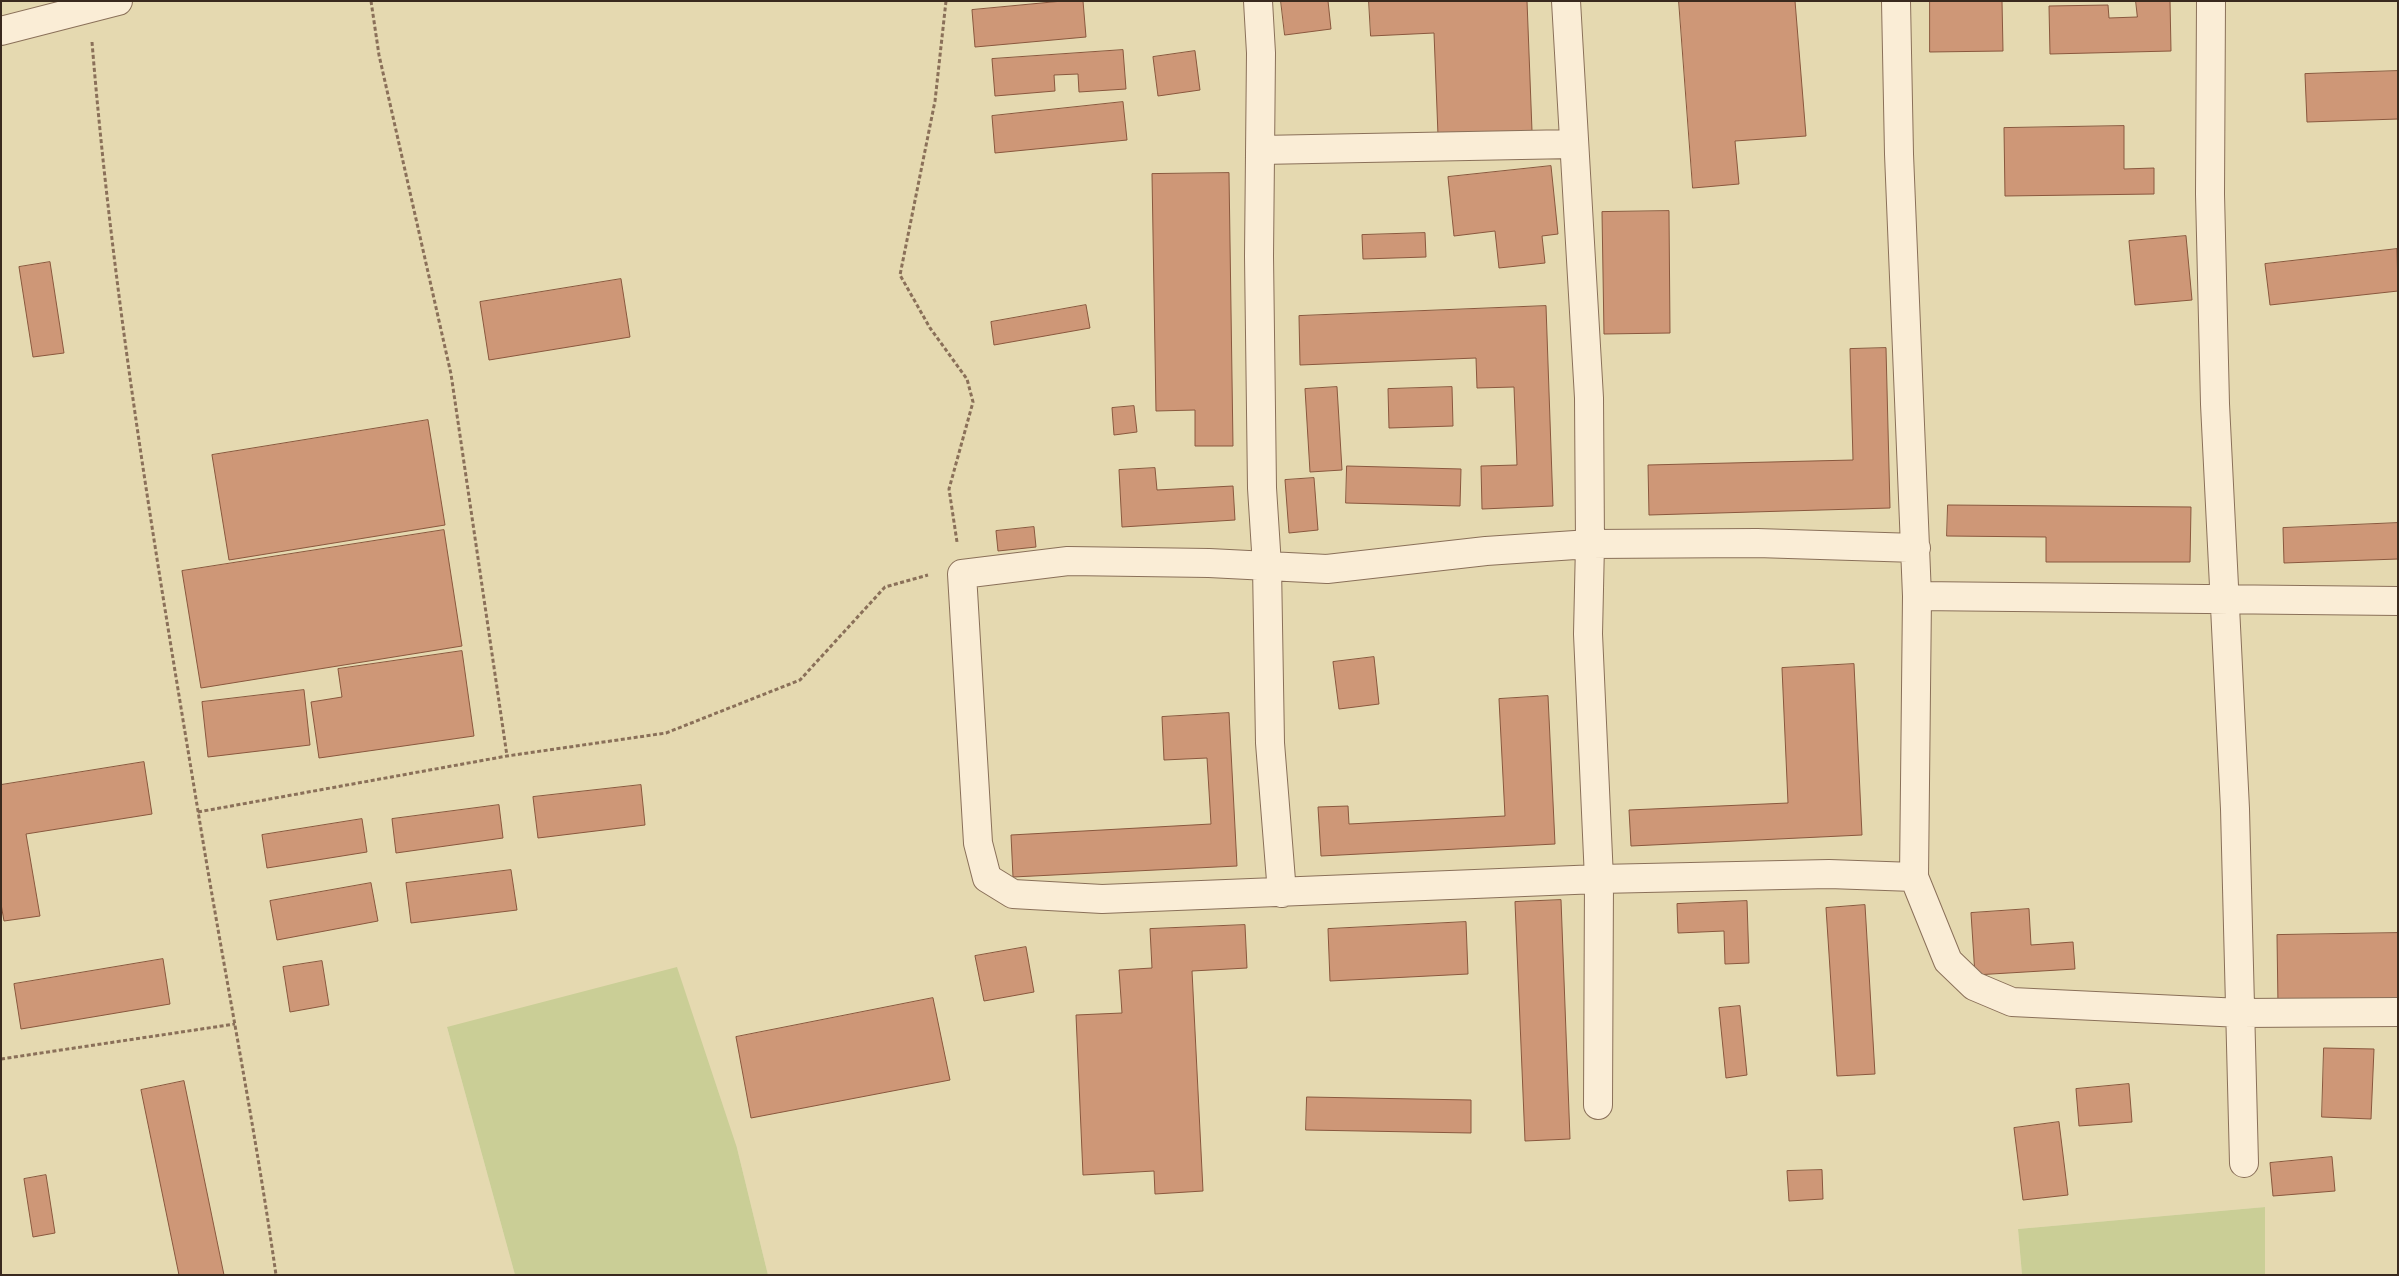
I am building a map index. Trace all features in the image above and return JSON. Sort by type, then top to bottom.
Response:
[{"type":"street","points":[[1,31],[118,1]]},
{"type":"street","points":[[1258,1],[1261,52],[1259,256],[1262,478],[1267,566],[1270,743],[1282,893]]},
{"type":"street","points":[[1566,1],[1589,398],[1590,544],[1588,634],[1599,879],[1598,1105]]},
{"type":"street","points":[[1896,1],[1899,154],[1917,596],[1914,877],[1948,961],[1974,986],[2012,1002],[2241,1013],[2398,1012]]},
{"type":"street","points":[[2210,1],[2210,194],[2215,404],[2226,599],[2241,1013],[2244,1163]]},
{"type":"street","points":[[1260,150],[1573,144]]},
{"type":"street","points":[[1914,877],[1829,874],[1599,879],[1102,899],[1013,894],[987,878],[978,844],[962,574],[1068,561],[1209,562],[1327,569],[1486,552],[1590,544],[1757,543],[1916,548]]},
{"type":"street","points":[[1917,596],[2398,601]]},
{"type":"path","points":[[370,1],[379,55],[451,374],[507,756]]},
{"type":"path","points":[[198,812],[507,756],[666,733],[800,680],[885,587],[934,573],[962,574],[949,489],[973,402],[967,379],[930,328],[900,275],[935,102],[946,1]]},
{"type":"path","points":[[89,8],[102,166],[142,451],[198,812],[276,1275]]},
{"type":"path","points":[[1,1059],[235,1024]]},
{"type":"shaded area","points":[[1,1],[2398,1],[2398,1275],[2265,1275],[2265,1207],[2018,1229],[2022,1275],[768,1275],[737,1148],[447,1027],[515,1275],[1,1275]]},
{"type":"green space","points":[[677,967],[737,1148],[768,1275],[515,1275],[447,1027]]},
{"type":"green space","points":[[2265,1207],[2265,1275],[2022,1275],[2018,1229]]},
{"type":"building","points":[[1063,1],[1083,1],[1086,37],[975,47],[972,10]]},
{"type":"building","points":[[1281,1],[1328,1],[1331,29],[1285,35]]},
{"type":"building","points":[[1369,1],[1527,1],[1532,131],[1438,135],[1434,33],[1371,36]]},
{"type":"building","points":[[1679,1],[1795,1],[1806,136],[1735,141],[1739,184],[1693,188]]},
{"type":"building","points":[[1930,1],[2002,1],[2003,51],[1930,52]]},
{"type":"building","points":[[2136,1],[2170,1],[2171,51],[2050,54],[2049,6],[2108,5],[2109,18],[2137,17]]},
{"type":"building","points":[[1123,50],[1126,89],[1079,92],[1078,74],[1054,75],[1055,91],[995,96],[992,59]]},
{"type":"building","points":[[1195,51],[1200,90],[1158,96],[1153,57]]},
{"type":"building","points":[[2398,71],[2398,119],[2307,122],[2305,74]]},
{"type":"building","points":[[1123,102],[1127,140],[995,153],[992,116]]},
{"type":"building","points":[[2124,126],[2124,169],[2154,168],[2154,194],[2005,196],[2004,128]]},
{"type":"building","points":[[1551,166],[1558,234],[1542,236],[1545,263],[1499,268],[1495,231],[1454,236],[1448,177]]},
{"type":"building","points":[[1229,173],[1233,446],[1195,446],[1195,410],[1156,411],[1152,174]]},
{"type":"building","points":[[1669,211],[1670,333],[1604,334],[1602,212]]},
{"type":"building","points":[[1425,233],[1426,257],[1363,259],[1362,235]]},
{"type":"building","points":[[2186,236],[2192,300],[2135,305],[2129,241]]},
{"type":"building","points":[[2397,249],[2398,291],[2270,305],[2265,264]]},
{"type":"building","points":[[50,262],[64,353],[33,357],[19,267]]},
{"type":"building","points":[[621,279],[630,337],[489,360],[480,302]]},
{"type":"building","points":[[1086,305],[1090,328],[994,345],[991,322]]},
{"type":"building","points":[[1546,306],[1553,506],[1482,509],[1481,466],[1517,465],[1514,387],[1477,388],[1476,358],[1300,365],[1299,316]]},
{"type":"building","points":[[1886,348],[1890,508],[1649,515],[1648,465],[1853,460],[1850,349]]},
{"type":"building","points":[[1337,387],[1342,470],[1310,472],[1305,389]]},
{"type":"building","points":[[1452,387],[1453,426],[1389,428],[1388,389]]},
{"type":"building","points":[[1134,406],[1137,432],[1114,435],[1112,408]]},
{"type":"building","points":[[428,420],[445,525],[229,560],[212,455]]},
{"type":"building","points":[[1347,466],[1461,469],[1460,506],[1346,503]]},
{"type":"building","points":[[1155,468],[1157,490],[1233,486],[1235,520],[1122,527],[1119,470]]},
{"type":"building","points":[[1314,478],[1318,530],[1289,533],[1285,480]]},
{"type":"building","points":[[1948,505],[2191,507],[2190,562],[2046,562],[2046,537],[1947,536]]},
{"type":"building","points":[[2398,523],[2398,559],[2284,563],[2283,528]]},
{"type":"building","points":[[1034,527],[1036,547],[998,551],[996,531]]},
{"type":"building","points":[[444,530],[462,646],[201,688],[182,571]]},
{"type":"building","points":[[462,651],[474,736],[319,758],[311,702],[342,697],[338,669]]},
{"type":"building","points":[[1374,657],[1379,704],[1339,709],[1333,662]]},
{"type":"building","points":[[1854,664],[1862,835],[1631,846],[1629,810],[1788,803],[1782,668]]},
{"type":"building","points":[[304,690],[310,745],[208,757],[202,702]]},
{"type":"building","points":[[1548,696],[1555,844],[1321,856],[1318,807],[1348,806],[1349,824],[1505,816],[1499,699]]},
{"type":"building","points":[[1229,713],[1237,866],[1013,877],[1011,835],[1211,824],[1207,758],[1164,760],[1162,717]]},
{"type":"building","points":[[144,762],[152,814],[26,834],[40,916],[4,921],[1,904],[1,785]]},
{"type":"building","points":[[641,785],[645,825],[538,838],[533,797]]},
{"type":"building","points":[[499,805],[503,838],[396,853],[392,819]]},
{"type":"building","points":[[362,819],[367,852],[267,868],[262,835]]},
{"type":"building","points":[[511,870],[517,910],[411,923],[406,883]]},
{"type":"building","points":[[371,883],[378,921],[277,940],[270,901]]},
{"type":"building","points":[[1561,900],[1570,1139],[1525,1141],[1515,902]]},
{"type":"building","points":[[1747,901],[1749,963],[1725,964],[1724,931],[1678,933],[1677,904]]},
{"type":"building","points":[[1865,905],[1875,1074],[1837,1076],[1826,908]]},
{"type":"building","points":[[2029,909],[2031,945],[2073,942],[2075,969],[1975,975],[1971,913]]},
{"type":"building","points":[[1466,922],[1468,974],[1330,981],[1328,929]]},
{"type":"building","points":[[1245,925],[1247,968],[1192,971],[1203,1191],[1155,1194],[1154,1171],[1083,1175],[1076,1015],[1122,1013],[1119,970],[1152,968],[1150,929]]},
{"type":"building","points":[[2398,933],[2398,1003],[2278,1005],[2277,935]]},
{"type":"building","points":[[1026,947],[1034,992],[984,1001],[975,956]]},
{"type":"building","points":[[163,959],[170,1004],[21,1029],[14,984]]},
{"type":"building","points":[[322,961],[329,1005],[290,1012],[283,967]]},
{"type":"building","points":[[933,998],[950,1080],[751,1118],[736,1037]]},
{"type":"building","points":[[1740,1006],[1747,1075],[1726,1078],[1719,1008]]},
{"type":"building","points":[[2324,1048],[2374,1049],[2371,1119],[2322,1117]]},
{"type":"building","points":[[184,1081],[224,1275],[179,1275],[141,1090]]},
{"type":"building","points":[[2129,1084],[2132,1122],[2079,1126],[2076,1089]]},
{"type":"building","points":[[1307,1097],[1471,1100],[1471,1133],[1306,1130]]},
{"type":"building","points":[[2059,1122],[2068,1195],[2023,1200],[2014,1128]]},
{"type":"building","points":[[2332,1157],[2335,1191],[2273,1196],[2270,1163]]},
{"type":"building","points":[[1822,1170],[1823,1199],[1789,1201],[1787,1171]]},
{"type":"building","points":[[46,1175],[55,1233],[33,1237],[24,1179]]}]
